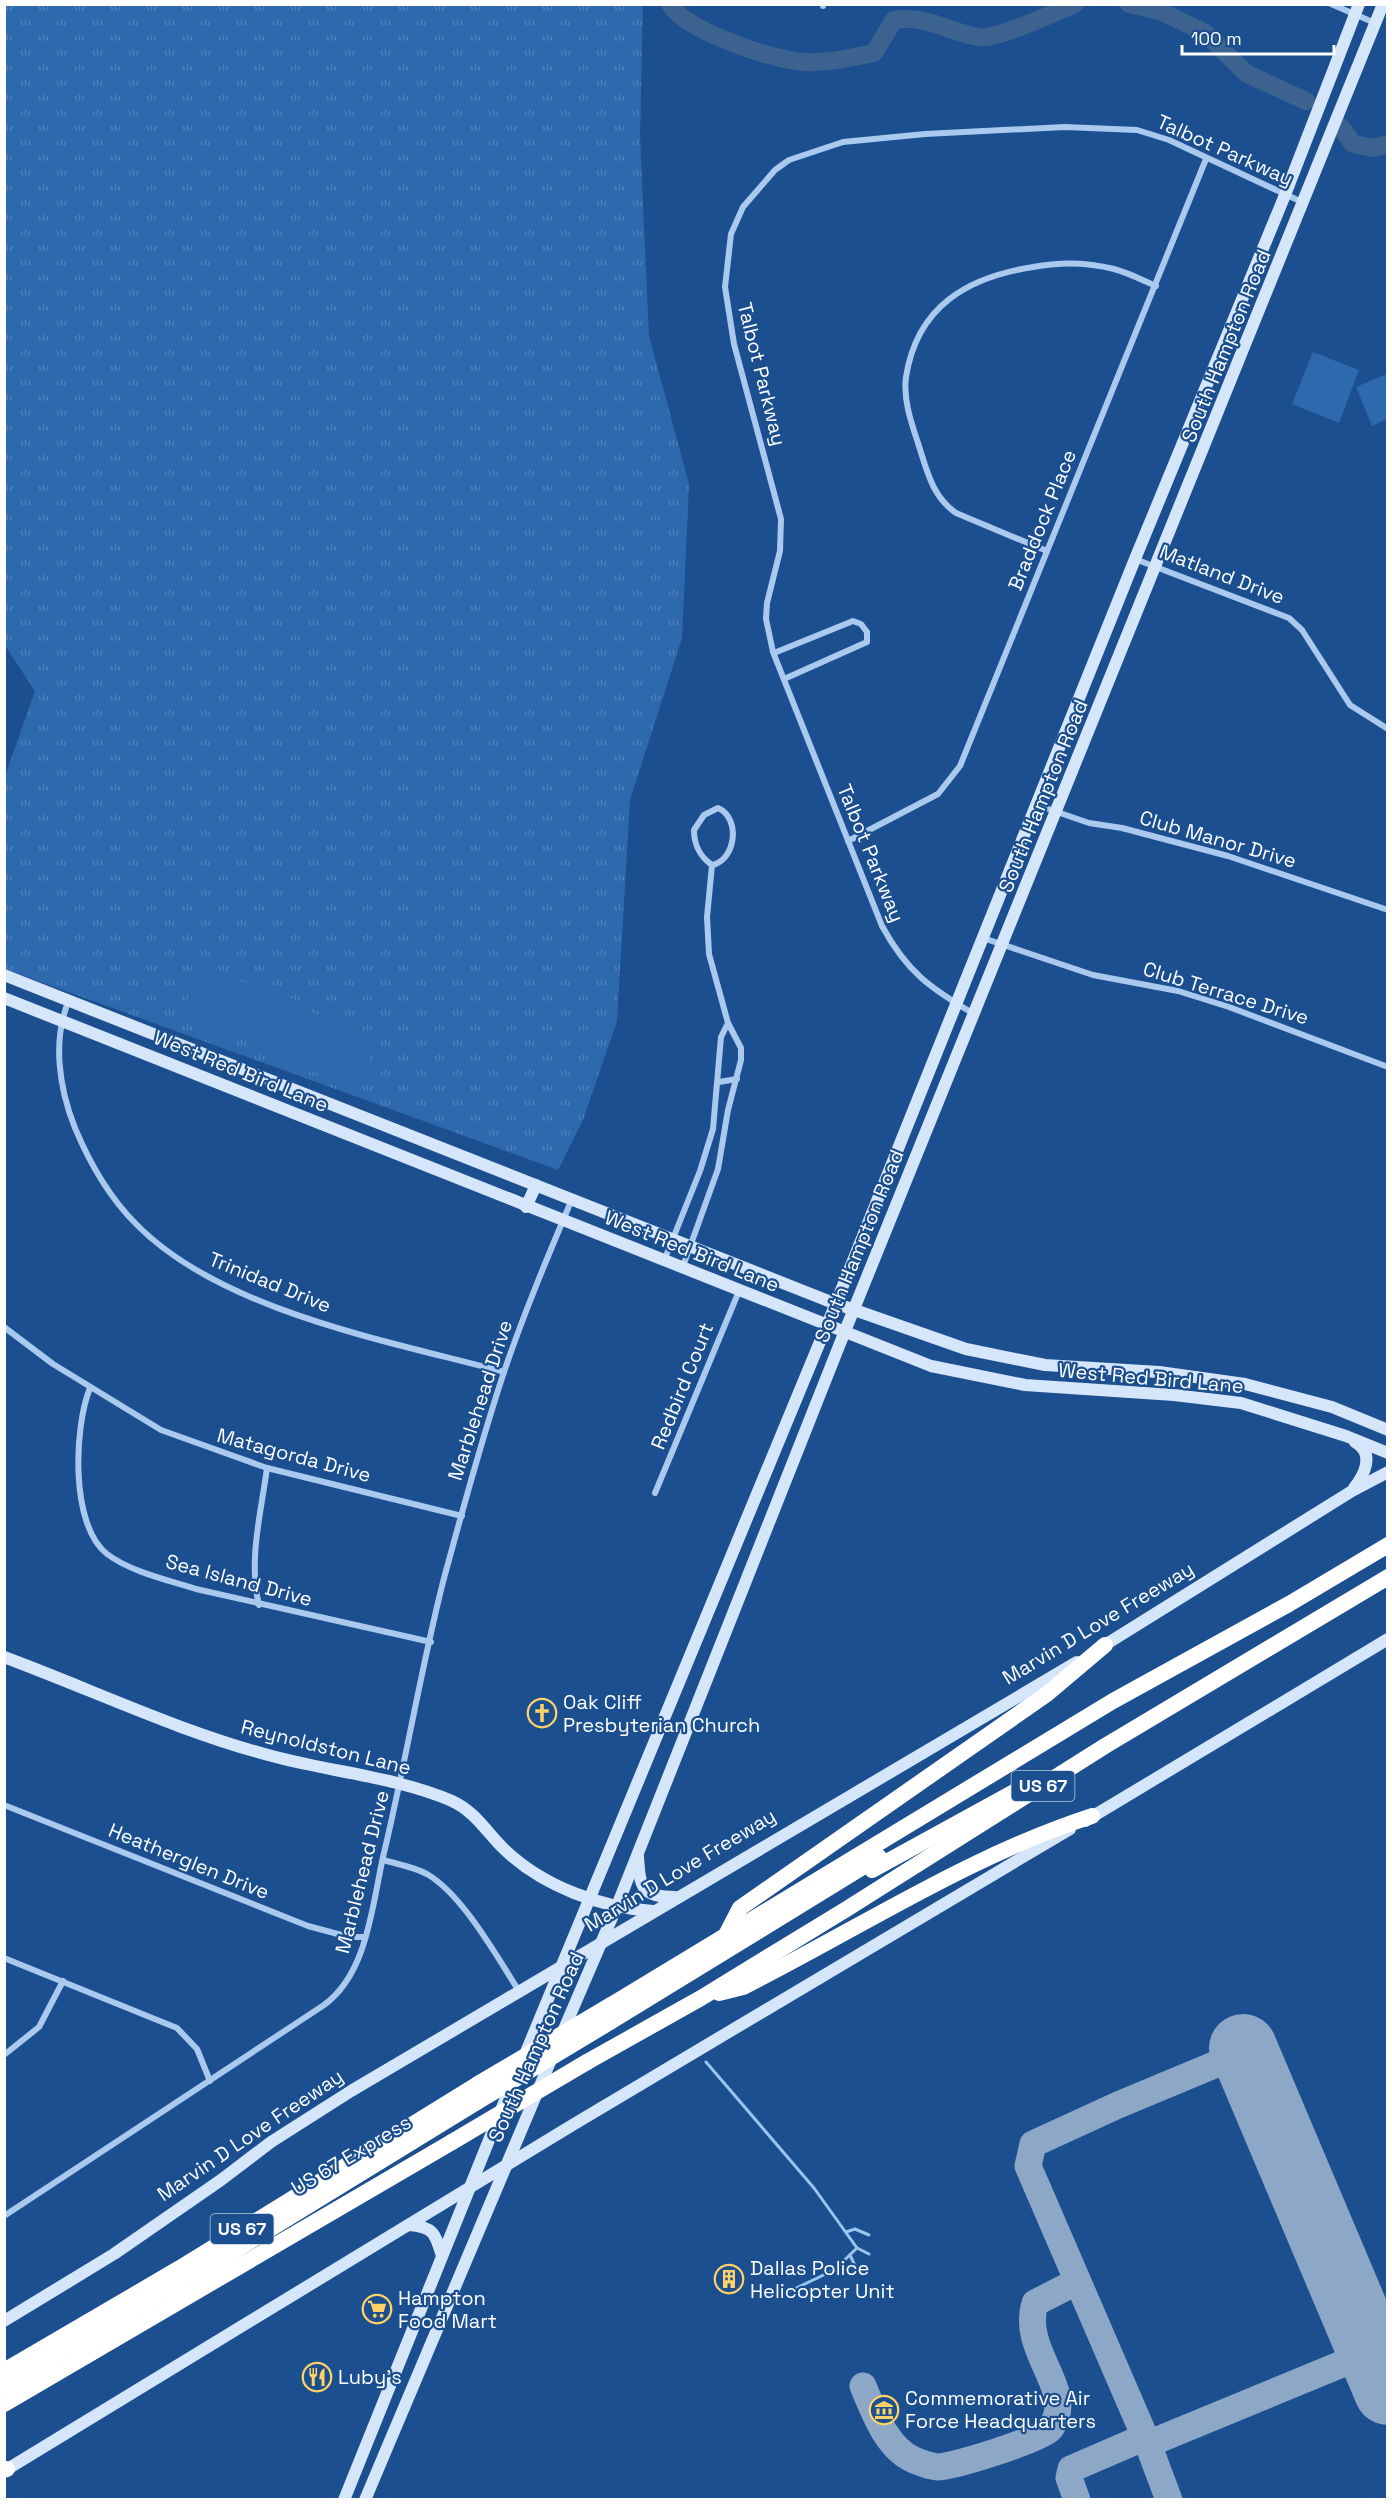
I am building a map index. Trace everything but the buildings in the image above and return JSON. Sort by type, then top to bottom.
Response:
[{"type":"highway","name":"US 67","points":[[4,2371],[190,2261],[478,2084],[724,1938],[1113,1701],[1289,1604],[1388,1545]]},
{"type":"highway","name":"US 67","points":[[4,2404],[195,2290],[701,1998],[982,1825],[1105,1746],[1388,1577]]},
{"type":"highway","points":[[724,1938],[741,1908],[1047,1694],[1105,1645]]},
{"type":"highway","points":[[718,1958],[1094,1723],[1113,1701]]},
{"type":"highway","points":[[718,1958],[1001,1797],[1105,1746]]},
{"type":"highway","points":[[701,1998],[743,1987],[941,1881],[1043,1832],[1092,1816]]},
{"type":"highway","name":"US 67 Express","points":[[4,2386],[223,2258],[718,1958]]},
{"type":"main road","name":"South Hampton Road","points":[[365,2499],[504,2168],[603,1941],[844,1332],[1305,203],[1383,4]]},
{"type":"main road","name":"South Hampton Road","points":[[345,2499],[469,2188],[592,1898],[836,1303],[1135,559],[1285,195],[1357,10]]},
{"type":"main road","points":[[1088,677],[1109,685]]},
{"type":"main road","name":"West Red Bird Lane","points":[[4,975],[854,1310],[966,1348],[1008,1359],[1066,1366],[1179,1374],[1286,1393],[1332,1407],[1388,1430]]},
{"type":"main road","name":"West Red Bird Lane","points":[[4,998],[931,1366],[988,1380],[1064,1389],[1214,1399],[1280,1414],[1388,1453]]},
{"type":"main road","points":[[526,1207],[536,1185]]},
{"type":"main road","points":[[1064,1389],[1066,1366]]},
{"type":"main road","points":[[1280,1414],[1286,1393]]},
{"type":"main road","points":[[1346,1436],[1361,1445],[1367,1463],[1363,1476],[1352,1491]]},
{"type":"main road","name":"Marvin D Love Freeway","points":[[4,2321],[114,2254],[281,2135],[676,1897],[1105,1645],[1352,1491],[1388,1472]]},
{"type":"main road","points":[[714,1601],[734,1609]]},
{"type":"main road","points":[[5,2470],[469,2188],[1388,1639]]},
{"type":"main road","name":"Reynoldston Lane","points":[[4,1657],[227,1742],[271,1756],[401,1786],[454,1802],[476,1816],[503,1848],[526,1868],[560,1886],[592,1898],[617,1906],[653,1911]]},
{"type":"main road","points":[[690,1658],[712,1666]]},
{"type":"main road","points":[[637,1852],[639,1880],[643,1887],[655,1897],[676,1897]]},
{"type":"main road","points":[[408,2225],[424,2226],[432,2230],[442,2256]]},
{"type":"main road","points":[[362,2453],[381,2461]]},
{"type":"street","points":[[1331,4],[1357,10],[1375,23]]},
{"type":"street","name":"Talbot Parkway","points":[[975,1014],[934,991],[904,961],[891,943],[774,653],[768,633],[767,603],[780,551],[781,519],[734,344],[725,287],[731,234],[748,197],[775,170],[800,154],[843,142],[925,134],[1065,127],[1137,130],[1169,140],[1305,203]]},
{"type":"street","name":"Braddock Place","points":[[848,841],[927,801],[938,794],[953,778],[1206,159]]},
{"type":"street","points":[[1047,551],[956,513],[945,505],[935,492],[912,423],[906,394],[906,378],[914,351],[928,323],[946,301],[969,284],[1002,272],[1078,263],[1113,268],[1156,286]]},
{"type":"street","name":"Matland Drive","points":[[1135,559],[1289,618],[1302,630],[1332,682],[1350,705],[1388,729]]},
{"type":"street","points":[[774,653],[853,621],[861,624],[867,632],[867,642],[784,679]]},
{"type":"street","name":"Club Manor Drive","points":[[1037,805],[1056,814],[1227,856],[1388,910]]},
{"type":"street","points":[[718,808],[730,819],[734,832],[727,853],[717,864],[712,865],[704,860],[699,851],[694,830],[704,815],[718,808]]},
{"type":"street","points":[[682,1269],[715,1177],[737,1079],[741,1048],[728,1023],[709,954],[707,917],[712,865]]},
{"type":"street","name":"Club Terrace Drive","points":[[983,938],[1093,975],[1149,984],[1219,1004],[1388,1067]]},
{"type":"street","name":"Trinidad Drive","points":[[69,1000],[61,1020],[61,1070],[72,1120],[103,1183],[121,1208],[156,1243],[192,1269],[259,1300],[328,1324],[504,1372]]},
{"type":"street","points":[[664,1261],[700,1171],[714,1123],[721,1037],[728,1023]]},
{"type":"street","points":[[719,1082],[737,1079]]},
{"type":"street","points":[[714,1123],[726,1123]]},
{"type":"street","points":[[700,1171],[715,1177]]},
{"type":"street","name":"Marblehead Drive","points":[[4,2216],[334,1998],[351,1976],[364,1937],[401,1786],[431,1642],[462,1516],[504,1372],[572,1199]]},
{"type":"street","name":"Redbird Court","points":[[655,1493],[739,1291]]},
{"type":"street","name":"Matagorda Drive","points":[[4,1327],[90,1388],[161,1430],[267,1468],[462,1516]]},
{"type":"street","name":"Sea Island Drive","points":[[90,1388],[80,1427],[80,1475],[88,1524],[98,1544],[113,1558],[161,1578],[259,1605],[431,1642]]},
{"type":"street","points":[[259,1605],[255,1586],[255,1557],[267,1468]]},
{"type":"street","name":"Heatherglen Drive","points":[[4,1804],[308,1926],[349,1936],[364,1937]]},
{"type":"street","points":[[383,1860],[420,1871],[439,1882],[481,1933],[519,1991]]},
{"type":"street","points":[[4,1958],[177,2028],[197,2049],[210,2081]]},
{"type":"street","points":[[4,2055],[39,2027],[63,1981]]},
{"type":"green space","points":[[4,5],[643,5],[640,136],[649,336],[689,484],[682,638],[630,800],[617,1021],[583,1120],[558,1170],[5,969],[5,776],[35,691],[4,644]]},
{"type":"green space","points":[[1313,352],[1359,370],[1339,423],[1292,404]]},
{"type":"green space","points":[[1387,374],[1387,419],[1372,426],[1356,387]]},
{"type":"green space","points":[[201,967],[295,1000],[293,1005],[378,1039],[358,1089],[273,1055],[275,1050],[229,1032],[227,1036],[180,1017]]},
{"type":"waterway","points":[[670,4],[692,24],[727,41],[781,58],[815,62],[874,53],[894,20],[917,20],[968,35],[987,37],[1012,30],[1075,4]]},
{"type":"waterway","points":[[1129,4],[1160,11],[1204,32],[1247,74],[1306,101]]},
{"type":"waterway","points":[[1341,127],[1353,144],[1373,148],[1388,144]]},
{"type":"waterway","points":[[706,2062],[814,2188],[857,2248],[869,2254]]},
{"type":"waterway","points":[[846,2232],[855,2229],[869,2235]]},
{"type":"waterway","points":[[788,2292],[834,2270],[857,2248]]},
{"type":"waterway","points":[[850,2255],[857,2270]]},
{"type":"taxiway","points":[[1148,2444],[1028,2166],[1033,2144],[1118,2105],[1226,2060],[1249,2062]]},
{"type":"taxiway","points":[[863,2386],[882,2429],[889,2439],[905,2455],[928,2465],[937,2467],[960,2463],[1043,2434],[1053,2425],[1058,2404],[1056,2391],[1034,2335],[1032,2319],[1035,2303],[1076,2282]]},
{"type":"taxiway","points":[[1169,2500],[1148,2444],[1371,2352]]},
{"type":"taxiway","points":[[1077,2500],[1069,2478],[1071,2469],[1145,2437]]},
{"type":"runway","points":[[1243,2048],[1388,2391]]},
{"type":"place","name":"Oak Cliff Presbyterian Church","points":[[542,1713]]},
{"type":"place","name":"Dallas Police Helicopter Unit","points":[[729,2279]]},
{"type":"place","name":"Hampton Food Mart","points":[[377,2309]]},
{"type":"place","name":"Luby's","points":[[317,2377]]},
{"type":"place","name":"Commemorative Air Force Headquarters","points":[[884,2410]]}]
